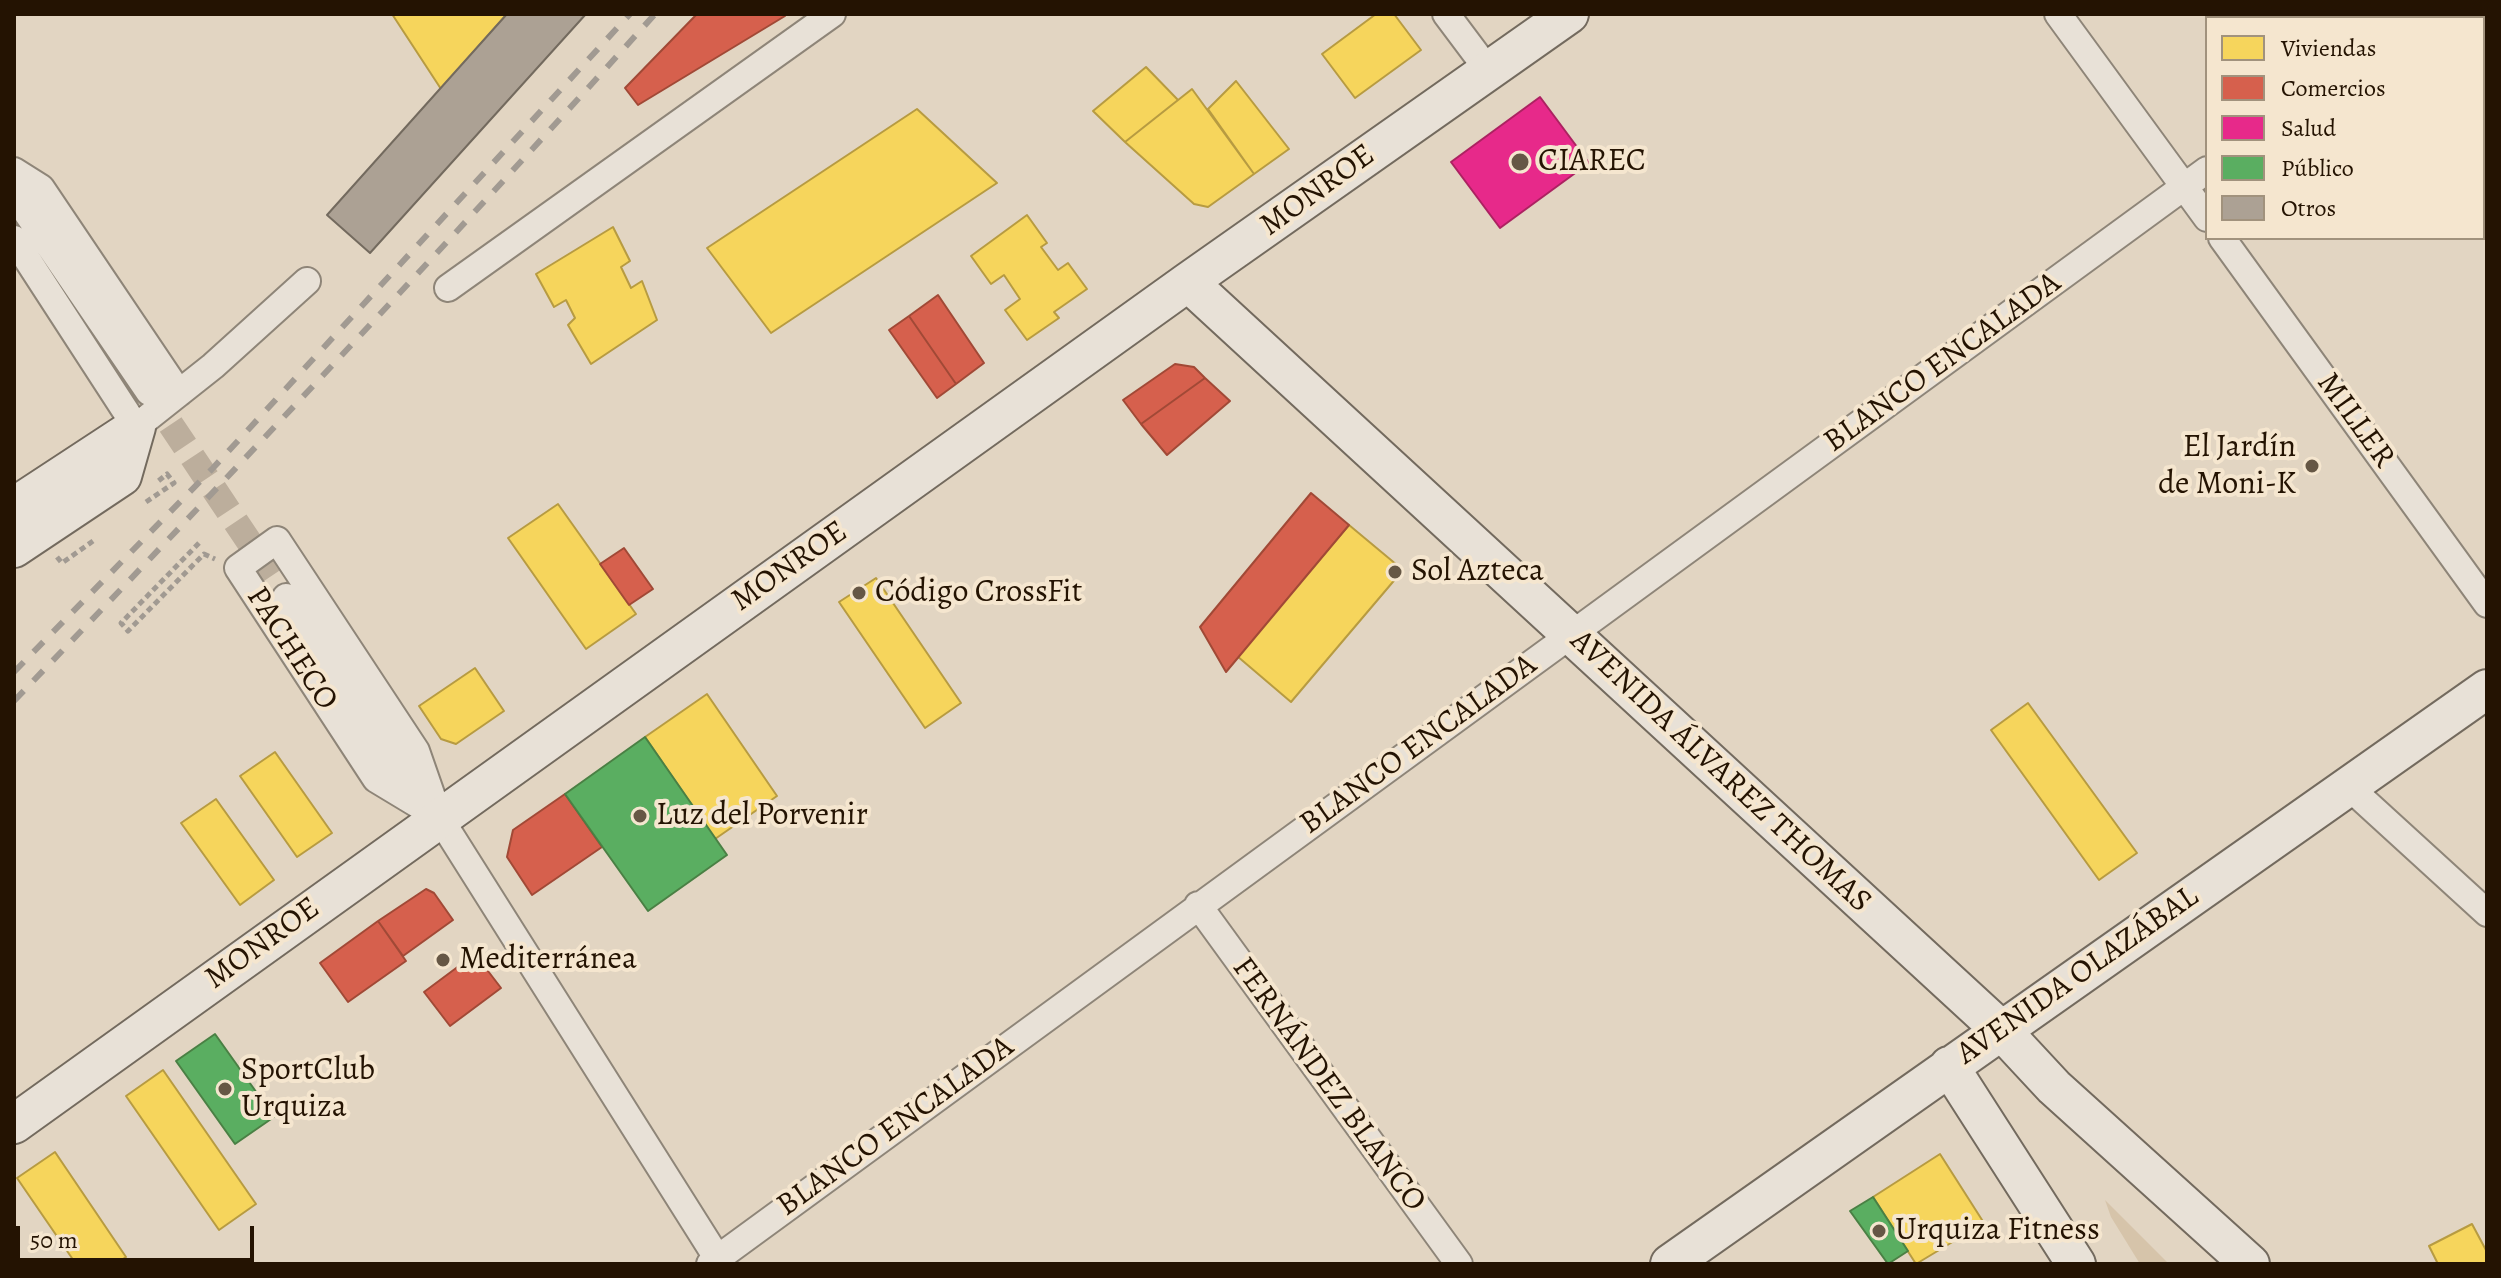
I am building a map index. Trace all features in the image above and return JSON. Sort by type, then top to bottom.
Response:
[{"type":"main road","name":"MONROE","points":[[14,1124],[1188,282],[1569,14]]},
{"type":"main road","name":"AVENIDA ÁLVAREZ THOMAS","points":[[1188,282],[2001,1030],[2062,1095],[2250,1264]]},
{"type":"main road","points":[[14,507],[142,410]]},
{"type":"main road","points":[[14,548],[122,476],[142,410]]},
{"type":"main road","name":"AVENIDA OLAZÁBAL","points":[[1670,1264],[2487,689]]},
{"type":"main road","points":[[1949,1066],[2076,1264]]},
{"type":"street","points":[[448,288],[832,14]]},
{"type":"street","points":[[1446,14],[1488,70]]},
{"type":"street","points":[[2058,14],[2205,215]]},
{"type":"street","points":[[14,171],[41,188],[179,393]]},
{"type":"street","name":"BLANCO ENCALADA","points":[[716,1262],[1198,905],[2205,172]]},
{"type":"street","points":[[14,194],[142,410]]},
{"type":"street","points":[[14,239],[142,410]]},
{"type":"street","name":"MILLER","points":[[2223,240],[2487,604]]},
{"type":"street","points":[[142,410],[179,393],[307,281]]},
{"type":"street","name":"PACHECO","points":[[277,540],[416,751],[439,817],[376,779],[238,568],[277,540]]},
{"type":"street","name":"PACHECO","points":[[286,597],[398,767],[439,817],[716,1262]]},
{"type":"street","points":[[2349,787],[2487,913]]},
{"type":"street","name":"FERNÁNDEZ BLANCO","points":[[1198,905],[1459,1264]]},
{"type":"path","points":[[161,492],[174,483]]},
{"type":"path","points":[[204,554],[128,631],[121,623],[198,545],[204,554],[238,568]]},
{"type":"shaded area","points":[[2105,1200],[2169,1264],[2140,1264],[2111,1217]]},
{"type":"building: Viviendas","points":[[392,14],[507,14],[441,89]]},
{"type":"building: Viviendas","points":[[1376,14],[1394,14],[1421,50],[1355,98],[1322,54]]},
{"type":"building: Viviendas","points":[[1146,67],[1178,100],[1125,142],[1093,111]]},
{"type":"building: Viviendas","points":[[1236,81],[1289,149],[1254,174],[1208,109]]},
{"type":"building: Viviendas","points":[[1192,89],[1254,174],[1208,207],[1194,204],[1125,142]]},
{"type":"building: Viviendas","points":[[917,109],[997,183],[771,333],[707,248]]},
{"type":"building: Viviendas","points":[[1027,215],[1047,243],[1041,247],[1058,270],[1068,263],[1087,289],[1054,312],[1059,318],[1027,340],[1005,310],[1020,299],[1004,275],[991,284],[971,256]]},
{"type":"building: Viviendas","points":[[613,227],[630,261],[621,267],[631,288],[642,281],[657,320],[591,364],[568,325],[575,318],[566,300],[554,307],[536,274]]},
{"type":"building: Viviendas","points":[[558,504],[636,614],[586,649],[508,538]]},
{"type":"building: Viviendas","points":[[1349,525],[1403,570],[1291,702],[1237,656]]},
{"type":"building: Viviendas","points":[[876,578],[961,703],[925,728],[839,602]]},
{"type":"building: Viviendas","points":[[475,668],[504,711],[456,744],[441,739],[419,706]]},
{"type":"building: Viviendas","points":[[707,694],[777,796],[715,839],[645,737]]},
{"type":"building: Viviendas","points":[[2028,703],[2137,853],[2099,880],[1991,730]]},
{"type":"building: Viviendas","points":[[275,752],[332,833],[297,857],[240,776]]},
{"type":"building: Viviendas","points":[[216,799],[274,880],[240,905],[181,823]]},
{"type":"building: Viviendas","points":[[163,1070],[256,1204],[219,1230],[126,1096]]},
{"type":"building: Viviendas","points":[[55,1152],[126,1257],[115,1264],[76,1264],[17,1178]]},
{"type":"building: Viviendas","points":[[1940,1154],[1984,1223],[1916,1264],[1873,1197]]},
{"type":"building: Viviendas","points":[[2472,1224],[2487,1252],[2487,1264],[2438,1264],[2429,1246]]},
{"type":"building: Comercios","points":[[697,14],[785,16],[638,105],[625,88]]},
{"type":"building: Comercios","points":[[938,295],[984,363],[956,384],[909,316]]},
{"type":"building: Comercios","points":[[909,316],[956,384],[937,398],[889,330]]},
{"type":"building: Comercios","points":[[1175,364],[1194,367],[1205,378],[1141,424],[1123,400]]},
{"type":"building: Comercios","points":[[1205,378],[1230,401],[1167,455],[1141,424]]},
{"type":"building: Comercios","points":[[1311,493],[1349,525],[1226,672],[1200,627]]},
{"type":"building: Comercios","points":[[624,548],[653,589],[629,605],[600,564]]},
{"type":"building: Comercios","points":[[565,794],[602,847],[532,895],[507,857],[513,830]]},
{"type":"building: Comercios","points":[[426,889],[434,893],[453,920],[403,956],[378,921]]},
{"type":"building: Comercios","points":[[378,921],[406,961],[348,1002],[320,963]]},
{"type":"building: Comercios","points":[[475,954],[501,988],[450,1026],[424,992]]},
{"type":"building: Salud","name":"CIAREC","points":[[1540,97],[1589,163],[1500,228],[1451,162]]},
{"type":"building: Público","name":"Luz del Porvenir","points":[[645,737],[727,855],[648,911],[565,794]]},
{"type":"building: Público","name":"SportClub Urquiza","points":[[215,1034],[274,1117],[235,1144],[176,1061]]},
{"type":"building: Público","name":"Urquiza Fitness","points":[[1873,1197],[1908,1251],[1888,1264],[1850,1211]]},
{"type":"building: Otros","points":[[507,14],[586,14],[370,253],[327,215]]},
{"type":"tunnel","points":[[149,392],[286,597]]},
{"type":"railway","points":[[14,672],[213,468],[630,14]]},
{"type":"railway","points":[[14,701],[337,360],[655,14]]},
{"type":"place","name":"CIAREC","points":[[1520,162]]},
{"type":"place","name":"El Jardín de Moni-K","points":[[2312,466]]},
{"type":"place","name":"Sol Azteca","points":[[1395,572]]},
{"type":"place","name":"Código CrossFit","points":[[859,593]]},
{"type":"place","name":"Luz del Porvenir","points":[[640,816]]},
{"type":"place","name":"Mediterránea","points":[[443,960]]},
{"type":"place","name":"SportClub Urquiza","points":[[225,1089]]},
{"type":"place","name":"Urquiza Fitness","points":[[1879,1231]]}]
